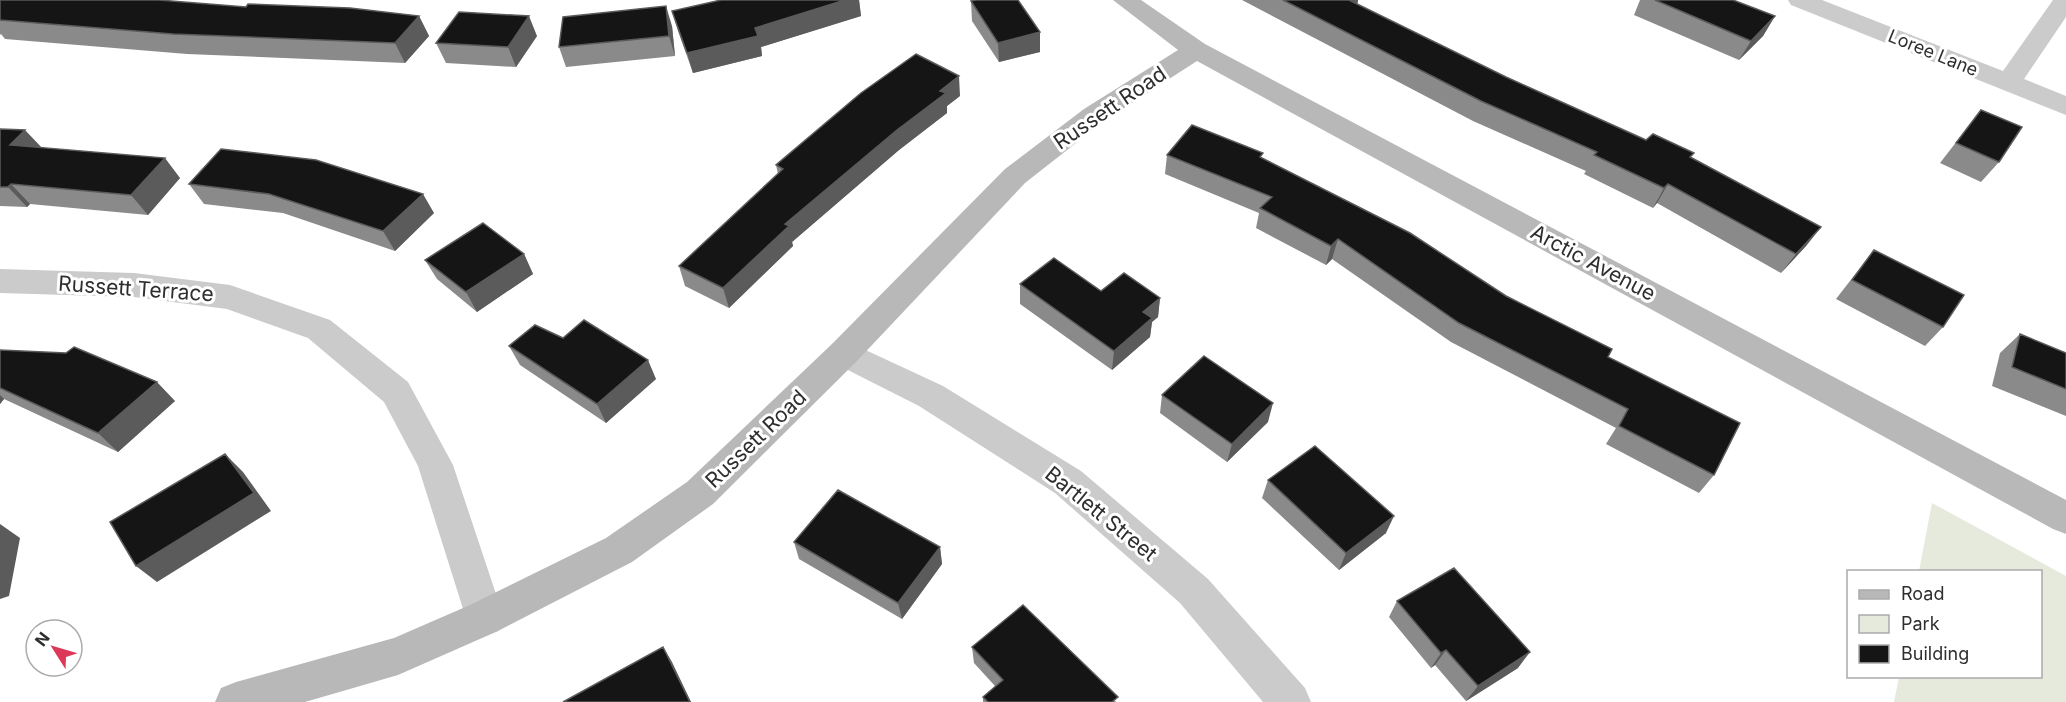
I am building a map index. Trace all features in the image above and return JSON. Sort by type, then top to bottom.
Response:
[{"type":"street","name":"Arctic Avenue","points":[[1125,0],[1196,50],[2066,518]]},
{"type":"street","name":"Loree Lane","points":[[1800,0],[2066,106]]},
{"type":"street","points":[[2008,83],[2065,0]]},
{"type":"street","name":"Russett Road","points":[[236,702],[398,656],[484,618],[619,550],[700,493],[844,353],[1015,176],[1094,115],[1196,50]]},
{"type":"street","name":"Russett Terrace","points":[[0,281],[134,285],[230,297],[320,329],[396,392],[435,465],[484,618]]},
{"type":"street","name":"Bartlett Street","points":[[844,353],[931,396],[1068,482],[1194,591],[1290,702]]},
{"type":"green space","points":[[1932,503],[2066,576],[2066,702],[1894,702],[1899,678],[2042,678],[2042,570],[1919,570]]},
{"type":"building","points":[[0,0],[159,0],[246,7],[248,4],[350,8],[419,16],[395,43],[173,34],[0,20]]},
{"type":"building","points":[[721,0],[845,0],[755,28],[758,36],[687,53],[672,11]]},
{"type":"building","points":[[1018,0],[1040,32],[998,43],[971,1]]},
{"type":"building","points":[[1283,0],[1349,0],[1506,77],[1646,140],[1653,134],[1694,153],[1690,157],[1821,227],[1796,254],[1668,184],[1664,188],[1594,155],[1597,152],[1481,101]]},
{"type":"building","points":[[1655,0],[1733,0],[1775,16],[1751,41]]},
{"type":"building","points":[[666,6],[669,36],[559,47],[563,17]]},
{"type":"building","points":[[459,12],[529,16],[508,47],[436,43]]},
{"type":"building","points":[[916,54],[959,76],[940,91],[946,93],[897,130],[785,224],[789,226],[723,288],[679,266],[783,169],[776,165],[861,93]]},
{"type":"building","points":[[1981,110],[2022,127],[1999,162],[1956,143]]},
{"type":"building","points":[[1192,125],[1263,153],[1260,157],[1410,233],[1506,296],[1612,349],[1608,357],[1740,423],[1714,475],[1619,426],[1628,409],[1459,323],[1338,239],[1331,246],[1260,208],[1272,197],[1167,155]]},
{"type":"building","points":[[0,129],[25,130],[10,145],[165,158],[131,195],[11,184],[8,187],[0,187]]},
{"type":"building","points":[[221,149],[316,160],[423,194],[383,231],[269,194],[189,184]]},
{"type":"building","points":[[483,223],[524,254],[466,292],[425,260]]},
{"type":"building","points":[[1874,250],[1964,295],[1943,327],[1852,280]]},
{"type":"building","points":[[1054,258],[1101,291],[1124,273],[1160,298],[1143,312],[1152,318],[1114,351],[1020,284]]},
{"type":"building","points":[[584,320],[648,360],[597,404],[509,346],[535,325],[563,338]]},
{"type":"building","points":[[2020,334],[2066,353],[2066,389],[2012,367]]},
{"type":"building","points":[[74,347],[157,382],[98,433],[0,388],[0,350],[66,353]]},
{"type":"building","points":[[1204,356],[1273,403],[1232,444],[1162,395]]},
{"type":"building","points":[[1315,446],[1394,516],[1346,553],[1268,480]]},
{"type":"building","points":[[225,454],[254,493],[136,566],[110,522]]},
{"type":"building","points":[[838,490],[940,547],[898,603],[794,542]]},
{"type":"building","points":[[1454,568],[1530,652],[1478,686],[1446,650],[1441,653],[1397,601]]},
{"type":"building","points":[[1023,605],[1118,697],[1112,702],[988,702],[983,697],[1003,680],[972,647]]},
{"type":"building","points":[[663,647],[690,702],[563,702]]}]
